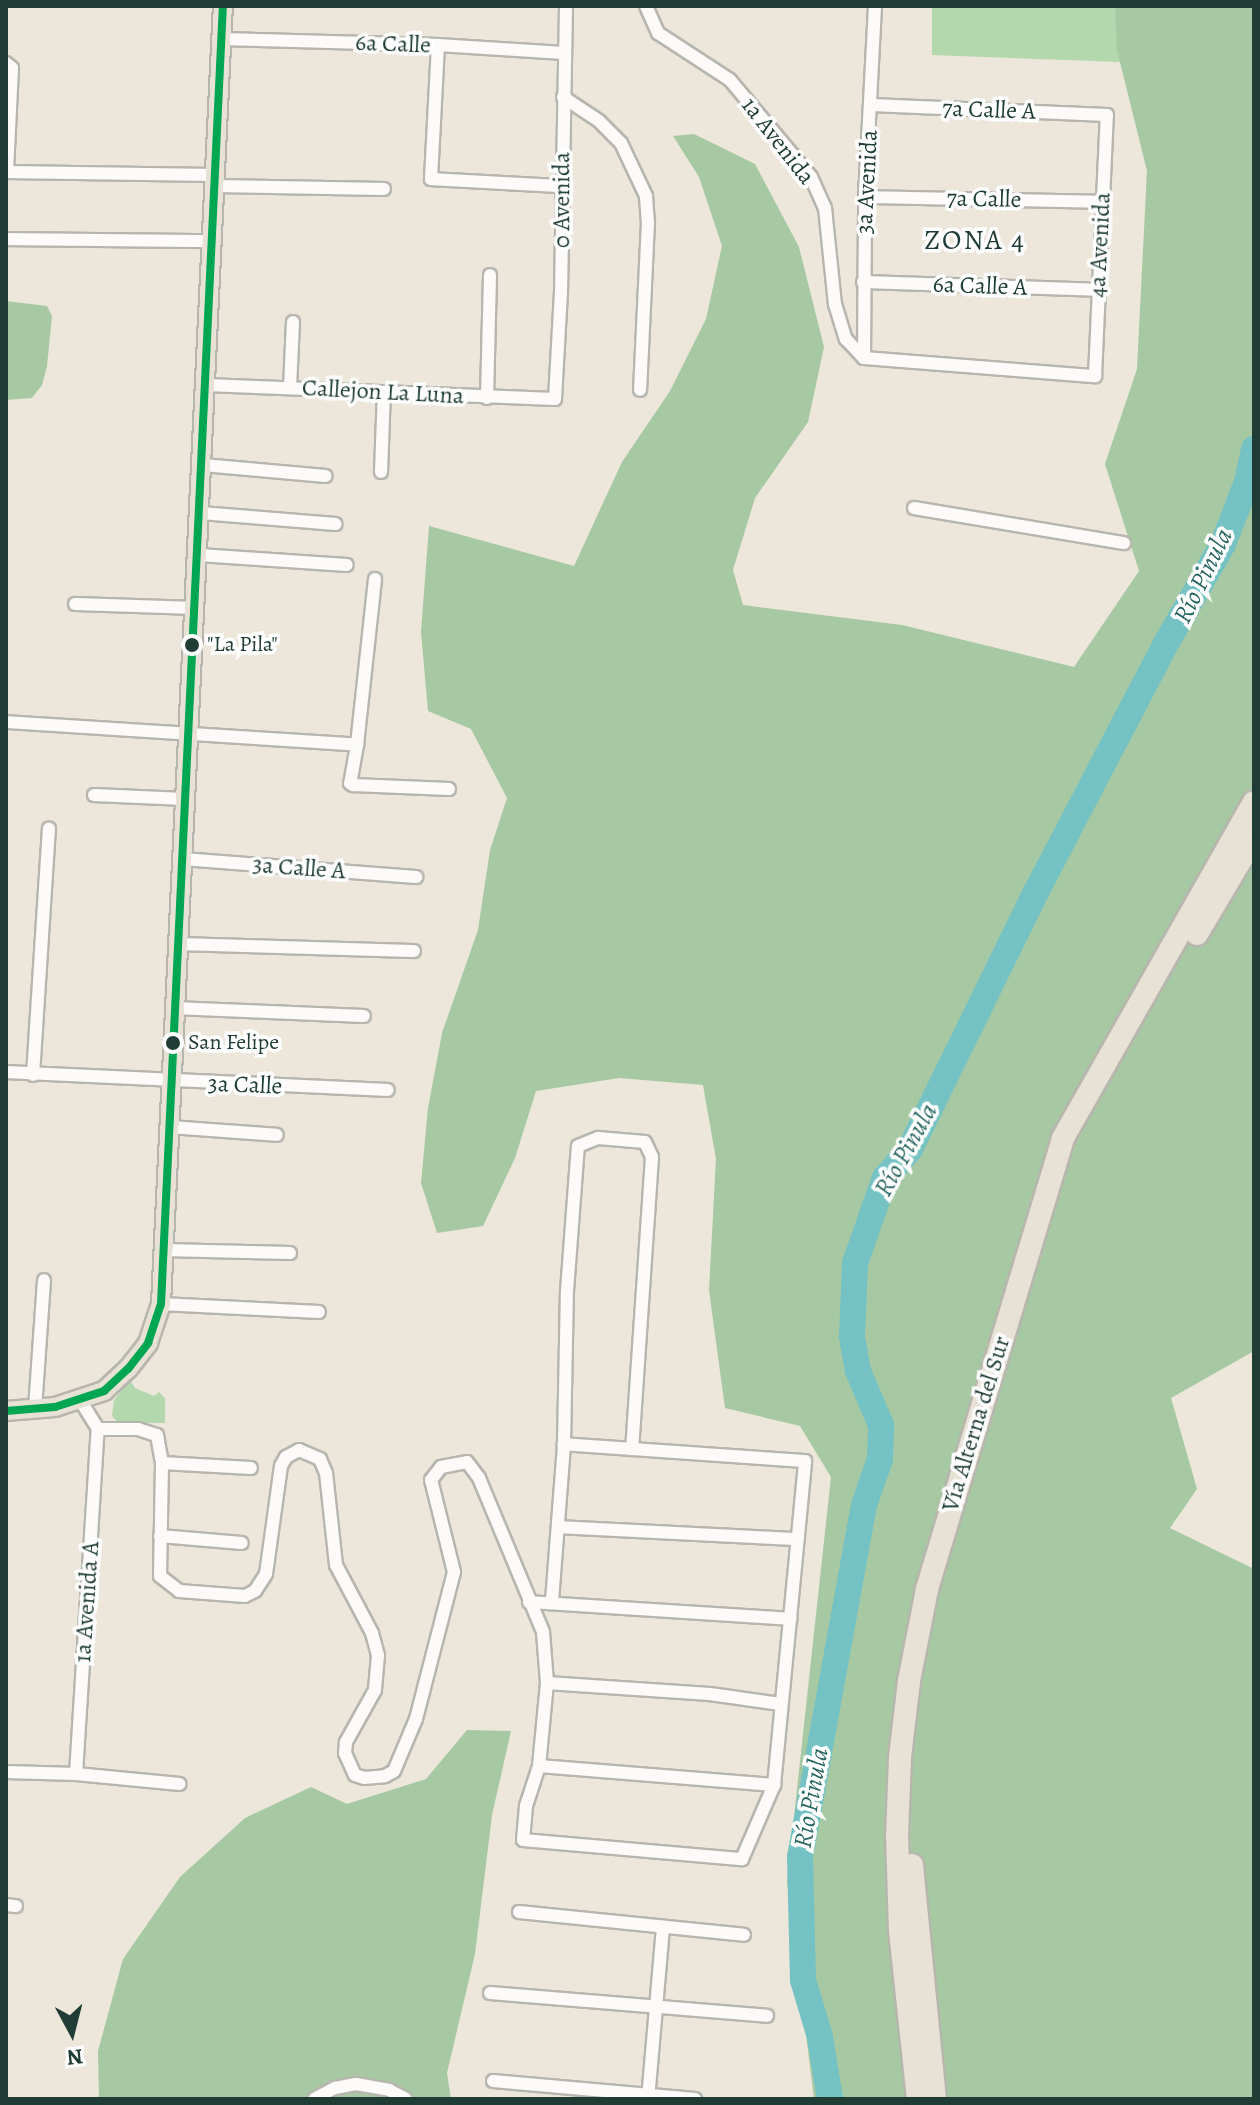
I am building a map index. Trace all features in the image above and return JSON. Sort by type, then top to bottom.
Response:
[{"type":"highway","name":"Vía Alterna del Sur","points":[[918,2099],[900,1931],[897,1836],[900,1757],[909,1681],[927,1589],[1063,1138],[1074,1113],[1251,820]]},
{"type":"highway","name":"Vía Alterna del Sur","points":[[935,2099],[916,1928],[911,1815],[922,1683],[941,1594],[972,1480],[1078,1142],[1251,820]]},
{"type":"main road","points":[[6,1411],[80,1400],[104,1391],[128,1369],[154,1332],[161,1304],[177,944],[197,608],[223,6]]},
{"type":"street","name":"0 Avenida","points":[[557,393],[566,6]]},
{"type":"street","name":"1a Avenida","points":[[646,6],[658,33],[730,80],[811,177],[825,208],[835,304],[846,339],[864,358]]},
{"type":"street","name":"3a Avenida","points":[[864,358],[865,197],[875,6]]},
{"type":"street","name":"6a Calle","points":[[222,39],[438,45],[564,53]]},
{"type":"street","points":[[438,45],[431,179],[562,186]]},
{"type":"street","points":[[8,63],[6,172],[384,189]]},
{"type":"street","points":[[563,97],[599,121],[621,143],[637,171],[646,196],[648,222],[640,390]]},
{"type":"street","name":"7a Calle A","points":[[871,105],[1107,115]]},
{"type":"street","name":"4a Avenida","points":[[864,358],[1095,376],[1107,115]]},
{"type":"street","name":"7a Calle","points":[[865,197],[1103,202]]},
{"type":"street","points":[[6,239],[213,241]]},
{"type":"street","points":[[487,398],[490,275]]},
{"type":"street","name":"6a Calle A","points":[[863,282],[1098,290]]},
{"type":"street","points":[[290,388],[293,322]]},
{"type":"street","name":"Callejon La Luna","points":[[206,385],[548,401],[555,399],[557,393]]},
{"type":"street","points":[[381,472],[384,392]]},
{"type":"street","points":[[203,465],[326,476]]},
{"type":"street","points":[[914,508],[1124,543]]},
{"type":"street","points":[[201,513],[336,524]]},
{"type":"street","points":[[199,555],[347,565]]},
{"type":"street","points":[[375,579],[350,783],[449,789]]},
{"type":"street","points":[[75,604],[197,608]]},
{"type":"street","points":[[6,722],[357,745]]},
{"type":"street","points":[[94,795],[185,799]]},
{"type":"street","points":[[33,1075],[49,829]]},
{"type":"street","name":"3a Calle A","points":[[182,859],[416,877]]},
{"type":"street","points":[[177,944],[414,951]]},
{"type":"street","points":[[174,1008],[364,1016]]},
{"type":"street","name":"3a Calle","points":[[6,1072],[388,1090]]},
{"type":"street","points":[[169,1127],[277,1135]]},
{"type":"street","points":[[552,1601],[564,1444],[567,1291],[578,1146],[598,1138],[645,1142],[652,1157],[632,1449]]},
{"type":"street","points":[[164,1250],[290,1253]]},
{"type":"street","points":[[35,1409],[44,1280]]},
{"type":"street","points":[[161,1304],[319,1312]]},
{"type":"street","points":[[80,1400],[98,1429],[138,1429],[155,1433],[162,1463],[160,1576],[170,1587],[179,1591],[245,1596],[255,1591],[266,1574],[278,1477],[286,1457],[299,1450],[320,1459],[326,1473],[336,1565],[372,1633],[378,1655],[375,1690],[346,1742],[345,1753],[355,1775],[364,1778],[385,1776],[394,1771],[416,1719],[442,1629],[454,1572],[431,1480],[441,1467],[460,1461],[474,1468],[543,1632],[547,1683],[539,1766],[526,1806],[523,1840],[742,1859],[774,1785],[805,1461],[564,1444]]},
{"type":"street","name":"1a Avenida A","points":[[76,1774],[98,1429]]},
{"type":"street","points":[[162,1463],[251,1468]]},
{"type":"street","points":[[558,1527],[798,1539]]},
{"type":"street","points":[[160,1536],[242,1543]]},
{"type":"street","points":[[529,1602],[552,1601],[790,1619]]},
{"type":"street","points":[[547,1683],[710,1694],[780,1704]]},
{"type":"street","points":[[539,1766],[774,1785]]},
{"type":"street","points":[[6,1772],[76,1774],[180,1784]]},
{"type":"street","points":[[519,1912],[744,1935]]},
{"type":"street","points":[[648,2097],[663,1927]]},
{"type":"street","points":[[490,1993],[767,2016]]},
{"type":"street","points":[[493,2081],[547,2093],[695,2099]]},
{"type":"street","points":[[314,2099],[335,2088],[356,2084],[389,2090],[406,2099]]},
{"type":"green space","points":[[932,6],[1115,6],[1120,62],[932,55]]},
{"type":"green space","points":[[1115,6],[1254,6],[1254,1351],[1171,1398],[1197,1489],[1170,1528],[1254,1569],[1254,2099],[814,2099],[787,1881],[831,1477],[800,1426],[725,1408],[709,1290],[716,1159],[703,1085],[619,1078],[536,1091],[515,1158],[483,1226],[437,1233],[421,1183],[428,1108],[442,1033],[478,930],[490,850],[507,798],[471,729],[428,711],[421,632],[429,526],[574,566],[622,462],[670,391],[706,319],[722,246],[699,177],[673,136],[694,134],[755,164],[799,247],[824,347],[808,422],[755,498],[733,570],[743,605],[902,625],[1074,667],[1139,571],[1105,464],[1137,369],[1147,171],[1117,50]]},
{"type":"green space","points":[[6,301],[47,306],[52,316],[47,366],[42,385],[32,398],[6,400]]},
{"type":"green space","points":[[130,1380],[135,1388],[154,1396],[159,1392],[165,1398],[165,1423],[118,1423],[112,1416],[114,1400]]},
{"type":"green space","points":[[467,1730],[511,1731],[492,1815],[475,1954],[447,2073],[451,2099],[99,2099],[98,2051],[123,1959],[180,1877],[245,1818],[311,1787],[347,1804],[426,1779]]},
{"type":"waterway","name":"Río Pinula","points":[[830,2099],[820,2037],[803,1980],[800,1857],[864,1505],[880,1459],[881,1425],[858,1371],[852,1336],[855,1263],[885,1178],[910,1149],[1036,892],[1164,647],[1223,544],[1247,482],[1254,449]]},
{"type":"transit line","points":[[6,1411],[55,1407],[104,1391],[128,1369],[148,1343],[161,1304],[223,6]]},
{"type":"place","name":"\"La Pila\"","points":[[192,645]]},
{"type":"place","name":"San Felipe","points":[[173,1043]]},
{"type":"district","name":"ZONA 4","points":[[975,240]]}]
